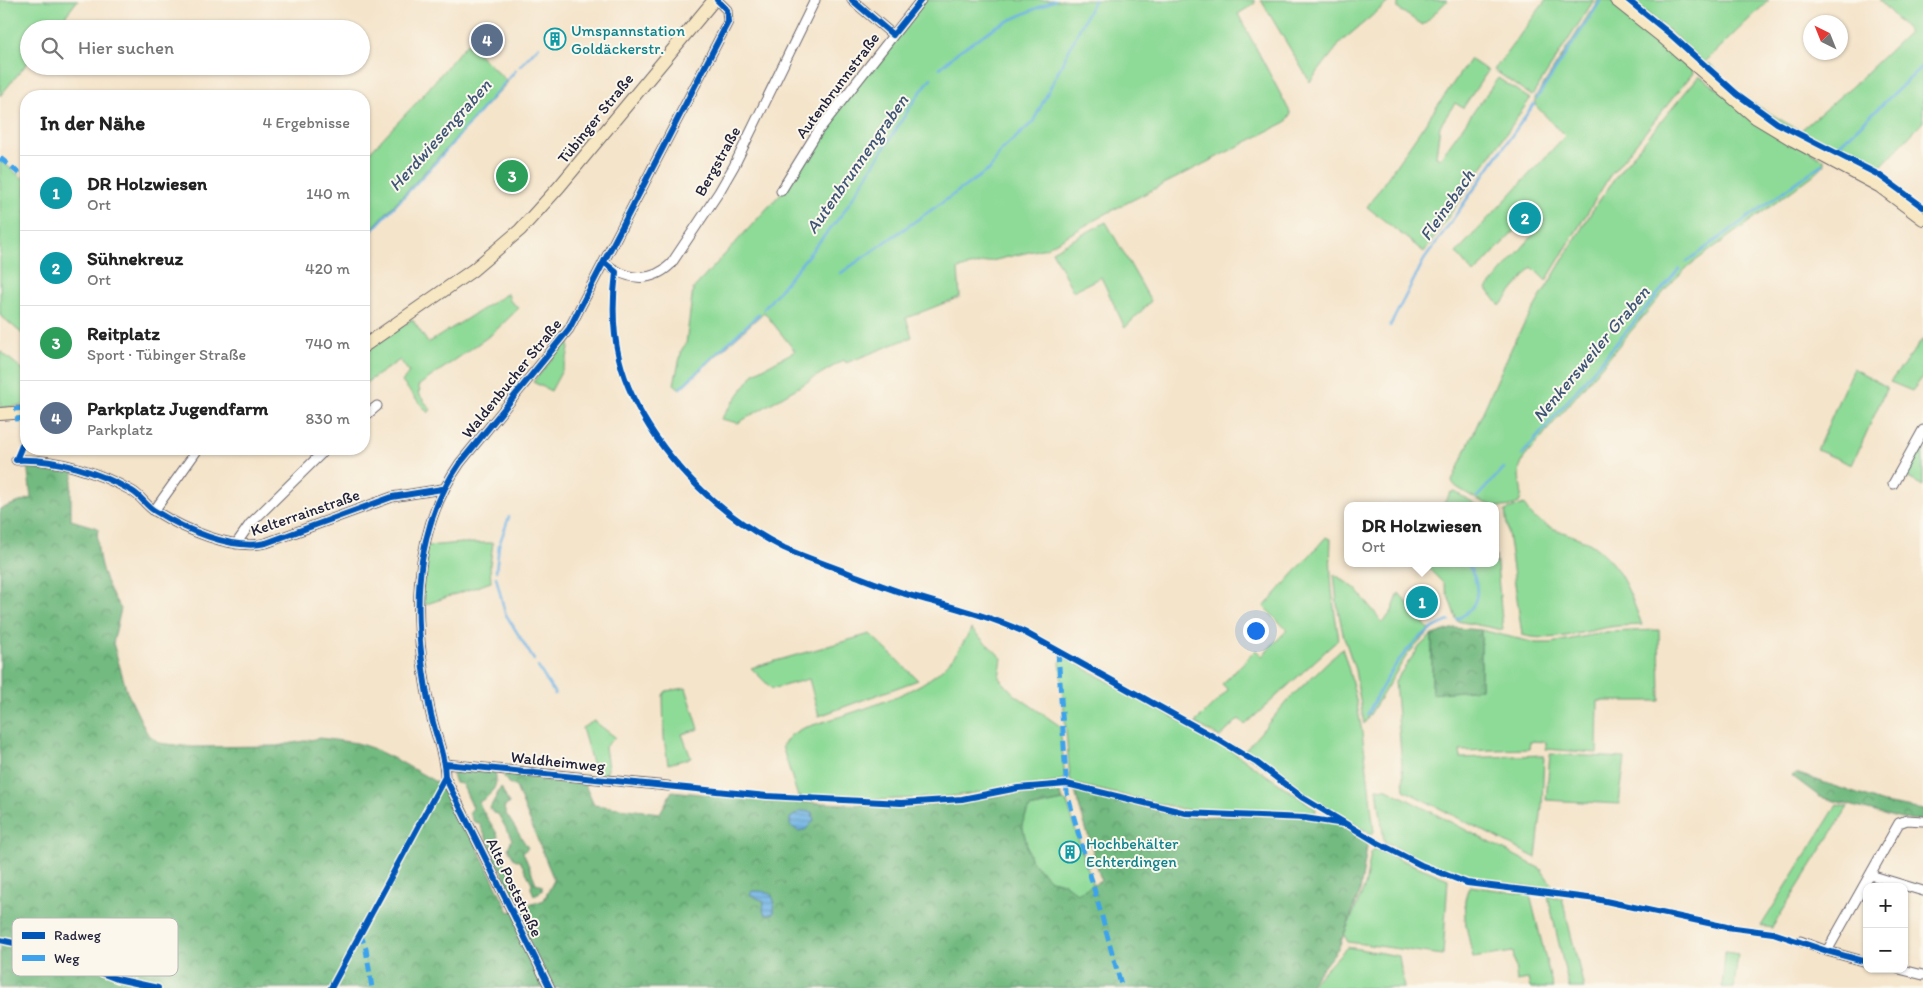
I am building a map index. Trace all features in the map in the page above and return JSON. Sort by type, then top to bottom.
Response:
[{"type":"main road","name":"Tübinger Straße","points":[[370,342],[473,270],[520,230],[559,187],[715,0]]},
{"type":"main road","points":[[1616,0],[1660,35],[1755,117],[1793,140],[1879,186],[1923,219]]},
{"type":"main road","points":[[0,414],[20,412]]},
{"type":"street","name":"Waldenbucher Straße","points":[[456,797],[446,777],[446,764],[428,699],[420,612],[424,544],[431,515],[442,489],[460,463],[569,329],[728,22],[727,10],[715,0]]},
{"type":"street","name":"Bergstraße","points":[[605,262],[616,272],[644,278],[662,273],[671,264],[734,166],[816,0]]},
{"type":"street","points":[[852,0],[893,34]]},
{"type":"street","name":"Autenbrunnstraße","points":[[781,191],[818,131],[921,0]]},
{"type":"street","points":[[370,412],[376,406]]},
{"type":"street","points":[[1893,484],[1923,430]]},
{"type":"street","points":[[154,511],[194,455]]},
{"type":"street","points":[[236,544],[250,524],[320,455]]},
{"type":"street","name":"Kelterrainstraße","points":[[16,460],[48,461],[111,480],[134,493],[154,511],[187,527],[246,546],[266,543],[392,497],[442,489]]},
{"type":"street","name":"Waldheimweg","points":[[446,764],[668,786]]},
{"type":"street","name":"Alte Poststraße","points":[[456,797],[550,988]]},
{"type":"street","points":[[1827,951],[1902,821],[1923,821]]},
{"type":"street","points":[[1870,875],[1923,891]]},
{"type":"street","points":[[1800,941],[1863,961]]},
{"type":"street","points":[[1908,971],[1923,975]]},
{"type":"green space","points":[[0,0],[78,0],[62,20],[20,20],[20,72],[0,96]]},
{"type":"green space","points":[[924,0],[1254,0],[1255,3],[1238,14],[1291,114],[1286,122],[1109,212],[1046,248],[958,269],[960,297],[906,318],[912,337],[846,363],[844,360],[738,423],[721,419],[754,373],[795,351],[764,312],[680,389],[674,384],[682,349],[686,344],[693,289],[783,191],[818,135],[823,137],[832,125],[828,121]]},
{"type":"green space","points":[[1261,0],[1391,0],[1342,41],[1310,82]]},
{"type":"green space","points":[[1401,0],[1448,0],[1423,25],[1398,9],[1398,3]]},
{"type":"green space","points":[[1546,0],[1594,0],[1532,96],[1494,70]]},
{"type":"green space","points":[[1598,0],[1611,0],[1692,69],[1693,73],[1609,177],[1546,281],[1532,267],[1500,306],[1487,289],[1545,221],[1533,210],[1474,274],[1456,253],[1565,136],[1535,105],[1535,98]]},
{"type":"green space","points":[[1630,0],[1769,0],[1704,63],[1667,29]]},
{"type":"green space","points":[[1879,0],[1923,0],[1923,122],[1881,166],[1874,167],[1854,161],[1818,144],[1799,132],[1797,134],[1750,102],[1706,65],[1709,63],[1749,101],[1800,131],[1859,80],[1909,32]]},
{"type":"green space","points":[[467,43],[508,82],[370,231],[370,152],[418,101]]},
{"type":"green space","points":[[1470,59],[1488,71],[1463,108],[1455,103],[1440,126],[1436,156],[1440,158],[1498,78],[1530,99],[1424,252],[1367,207]]},
{"type":"green space","points":[[1699,76],[1824,160],[1824,165],[1812,176],[1690,265],[1674,280],[1524,458],[1519,471],[1521,497],[1519,503],[1512,506],[1499,507],[1499,502],[1480,501],[1459,489],[1452,481],[1516,338],[1592,211],[1623,167]]},
{"type":"green space","points":[[0,160],[20,176],[20,332],[0,315]]},
{"type":"green space","points":[[514,160],[528,170],[511,193],[497,182]]},
{"type":"green space","points":[[1106,222],[1151,301],[1125,328],[1101,277],[1073,291],[1052,251]]},
{"type":"green space","points":[[508,293],[510,301],[519,308],[492,334],[418,386],[420,390],[418,393],[431,410],[428,413],[402,382],[409,372],[400,360],[370,380],[370,349],[412,319],[428,343]]},
{"type":"green space","points":[[568,339],[567,359],[551,391],[533,382]]},
{"type":"green space","points":[[1923,339],[1923,377],[1912,391],[1890,382]]},
{"type":"green space","points":[[0,351],[20,367],[20,406],[0,408]]},
{"type":"green space","points":[[1853,368],[1887,387],[1852,465],[1817,450]]},
{"type":"green space","points":[[1923,440],[1923,486],[1903,475]]},
{"type":"green space","points":[[27,463],[46,464],[74,471],[71,488],[71,520],[98,528],[98,550],[102,570],[110,590],[121,609],[113,643],[127,692],[147,733],[159,743],[192,747],[277,746],[320,738],[357,743],[399,761],[443,786],[454,800],[509,912],[544,900],[554,880],[516,787],[508,783],[502,773],[584,783],[594,805],[660,813],[672,791],[758,800],[913,807],[1058,788],[1063,801],[1029,808],[1022,824],[1030,859],[1050,880],[1064,883],[1077,893],[1101,881],[1074,788],[1182,817],[1305,814],[1332,819],[1368,840],[1360,892],[1339,947],[1307,988],[0,988],[0,509],[31,498]]},
{"type":"green space","points":[[1451,492],[1455,492],[1472,502],[1445,502]]},
{"type":"green space","points":[[1524,504],[1535,519],[1589,543],[1609,559],[1623,579],[1642,625],[1614,626],[1566,636],[1545,638],[1522,635],[1505,511]]},
{"type":"green space","points":[[1326,537],[1331,539],[1332,589],[1339,639],[1245,725],[1239,719],[1220,737],[1195,723],[1228,690],[1222,684],[1256,650],[1262,656],[1287,630],[1264,607]]},
{"type":"green space","points":[[493,543],[490,565],[491,582],[421,606],[426,546]]},
{"type":"green space","points":[[1427,567],[1497,567],[1503,630],[1457,621],[1444,584]]},
{"type":"green space","points":[[1334,574],[1356,589],[1383,623],[1392,611],[1399,593],[1430,631],[1407,655],[1364,724],[1355,670],[1343,634],[1337,604]]},
{"type":"green space","points":[[1454,628],[1481,630],[1481,689],[1432,694],[1432,635]]},
{"type":"green space","points":[[971,629],[1002,658],[999,678],[1014,694],[1060,726],[1065,777],[1060,782],[946,797],[876,800],[798,797],[782,746],[791,735],[801,729],[876,705],[913,689],[929,679],[951,660]]},
{"type":"green space","points":[[1481,630],[1536,643],[1551,643],[1607,632],[1659,630],[1660,701],[1598,701],[1597,753],[1546,749],[1546,742],[1530,741],[1529,749],[1460,751],[1461,758],[1544,755],[1542,806],[1536,858],[1404,790],[1395,681],[1420,646],[1432,635],[1432,693],[1481,689]]},
{"type":"green space","points":[[870,634],[918,680],[819,716],[809,679],[772,689],[751,668]]},
{"type":"green space","points":[[1342,648],[1349,670],[1363,739],[1374,832],[1371,834],[1308,797],[1243,753],[1288,700]]},
{"type":"green space","points":[[1064,657],[1220,743],[1316,809],[1315,813],[1238,814],[1187,810],[1074,784],[1070,779],[1060,662]]},
{"type":"green space","points":[[686,688],[699,729],[682,734],[691,758],[668,764],[664,738],[663,695],[666,691]]},
{"type":"green space","points":[[594,721],[615,737],[605,747],[608,769],[606,775],[595,773],[582,728]]},
{"type":"green space","points":[[1550,754],[1625,758],[1619,804],[1546,800]]},
{"type":"green space","points":[[455,769],[495,772],[496,782],[493,790],[479,802],[498,836],[496,844],[515,887],[524,892],[522,898],[511,897],[508,891],[510,889],[499,865],[495,865],[492,859],[495,856],[479,823],[474,822],[469,813],[473,808],[462,784],[455,783],[452,775]]},
{"type":"green space","points":[[1796,773],[1884,803],[1923,810],[1923,820],[1901,819],[1820,797],[1792,776]]},
{"type":"green space","points":[[501,787],[509,804],[504,807],[505,812],[528,848],[523,852],[536,883],[542,886],[542,891],[534,895],[531,888],[532,883],[520,861],[514,859],[508,848],[512,839],[498,814],[493,813],[490,808]]},
{"type":"green space","points":[[1377,788],[1387,789],[1541,869],[1556,891],[1465,877],[1420,860],[1384,841]]},
{"type":"green space","points":[[1063,801],[1067,802],[1093,886],[1077,894],[1064,883],[1050,880],[1030,859],[1022,824],[1029,808]]},
{"type":"green space","points":[[1837,805],[1848,807],[1772,928],[1761,926]]},
{"type":"green space","points":[[1375,849],[1448,879],[1443,955],[1348,942],[1344,935],[1365,886],[1371,852]]},
{"type":"green space","points":[[1470,886],[1530,895],[1553,988],[1530,988],[1528,979],[1517,981],[1513,952],[1473,958],[1465,912],[1465,902]]},
{"type":"green space","points":[[1548,896],[1562,898],[1584,988],[1569,988]]},
{"type":"green space","points":[[1347,947],[1399,956],[1404,988],[1308,988]]},
{"type":"green space","points":[[1725,952],[1738,954],[1734,988],[1722,988]]},
{"type":"water","points":[[801,811],[812,812],[814,821],[805,830],[798,831],[790,825],[790,818]]},
{"type":"water","points":[[752,891],[767,893],[773,897],[774,913],[766,915],[763,911],[764,901],[750,895]]},
{"type":"waterway","name":"Autenbrunnengraben","points":[[940,68],[959,51],[997,26],[1055,0]]},
{"type":"waterway","points":[[841,273],[990,169],[1001,151],[1033,122],[1094,0]]},
{"type":"waterway","name":"Fleinsbach","points":[[1537,98],[1601,0]]},
{"type":"waterway","name":"Herdwiesengraben","points":[[520,66],[539,46]]},
{"type":"waterway","name":"Nenkersweiler Graben","points":[[1835,149],[1923,66]]},
{"type":"waterway","name":"Herdwiesengraben","points":[[370,233],[436,162],[516,70]]},
{"type":"waterway","name":"Autenbrunnengraben","points":[[764,309],[843,213],[914,101],[931,78]]},
{"type":"waterway","name":"Fleinsbach","points":[[1390,326],[1424,260],[1534,104]]},
{"type":"waterway","name":"Nenkersweiler Graben","points":[[1686,262],[1822,164]]},
{"type":"waterway","name":"Nenkersweiler Graben","points":[[1522,455],[1679,269]]},
{"type":"waterway","name":"Autenbrunnengraben","points":[[680,388],[759,314]]},
{"type":"waterway","name":"Nenkersweiler Graben","points":[[1477,497],[1504,468]]},
{"type":"waterway","points":[[496,571],[499,545],[509,517]]},
{"type":"waterway","name":"Nenkersweiler Graben","points":[[1457,619],[1471,608],[1477,594],[1475,579],[1470,567]]},
{"type":"waterway","points":[[496,577],[505,613],[534,660]]},
{"type":"waterway","name":"Nenkersweiler Graben","points":[[1367,715],[1390,673],[1410,647],[1422,636],[1449,621]]},
{"type":"waterway","points":[[538,667],[555,694]]},
{"type":"marked path","points":[[0,158],[20,174]]},
{"type":"marked path","points":[[14,409],[20,408]]},
{"type":"marked path","points":[[15,419],[20,419]]},
{"type":"marked path","points":[[1058,651],[1067,793],[1122,988]]},
{"type":"marked path","points":[[360,933],[366,949],[372,988]]},
{"type":"cycle path","points":[[550,988],[445,777],[445,768],[430,710],[420,646],[419,582],[424,551],[431,521],[443,491],[460,463],[569,329],[728,22],[727,10],[717,0]]},
{"type":"cycle path","points":[[852,0],[893,35],[921,0]]},
{"type":"cycle path","points":[[1628,0],[1670,34],[1737,94],[1777,123],[1879,175],[1923,207]]},
{"type":"cycle path","points":[[605,263],[616,272],[614,318],[615,339],[619,359],[633,398],[643,417],[669,454],[698,486],[730,514],[765,538],[792,552],[883,586],[908,595],[957,608],[1024,632],[1214,737],[1257,763],[1303,798],[1378,843],[1421,865],[1467,883],[1596,899],[1727,927],[1773,933],[1863,961]]},
{"type":"cycle path","points":[[20,450],[16,460],[46,461],[91,472],[132,491],[152,509],[180,525],[209,537],[238,544],[253,545],[266,543],[392,497],[442,489]]},
{"type":"cycle path","points":[[445,764],[767,796],[901,803],[962,799],[1018,788],[1067,784],[1186,813],[1305,818],[1344,824]]},
{"type":"cycle path","points":[[331,988],[445,777]]},
{"type":"cycle path","points":[[0,940],[12,943]]},
{"type":"cycle path","points":[[109,976],[158,988]]},
{"type":"place","name":"Umspannstation Goldäckerstr.","points":[[555,39]]},
{"type":"place","name":"Parkplatz Jugendfarm","points":[[487,40]]},
{"type":"place","name":"Reitplatz","points":[[512,176]]},
{"type":"place","name":"Sühnekreuz","points":[[1525,218]]},
{"type":"place","name":"DR Holzwiesen","points":[[1422,602]]},
{"type":"place","name":"Hochbehälter Echterdingen","points":[[1070,852]]}]
